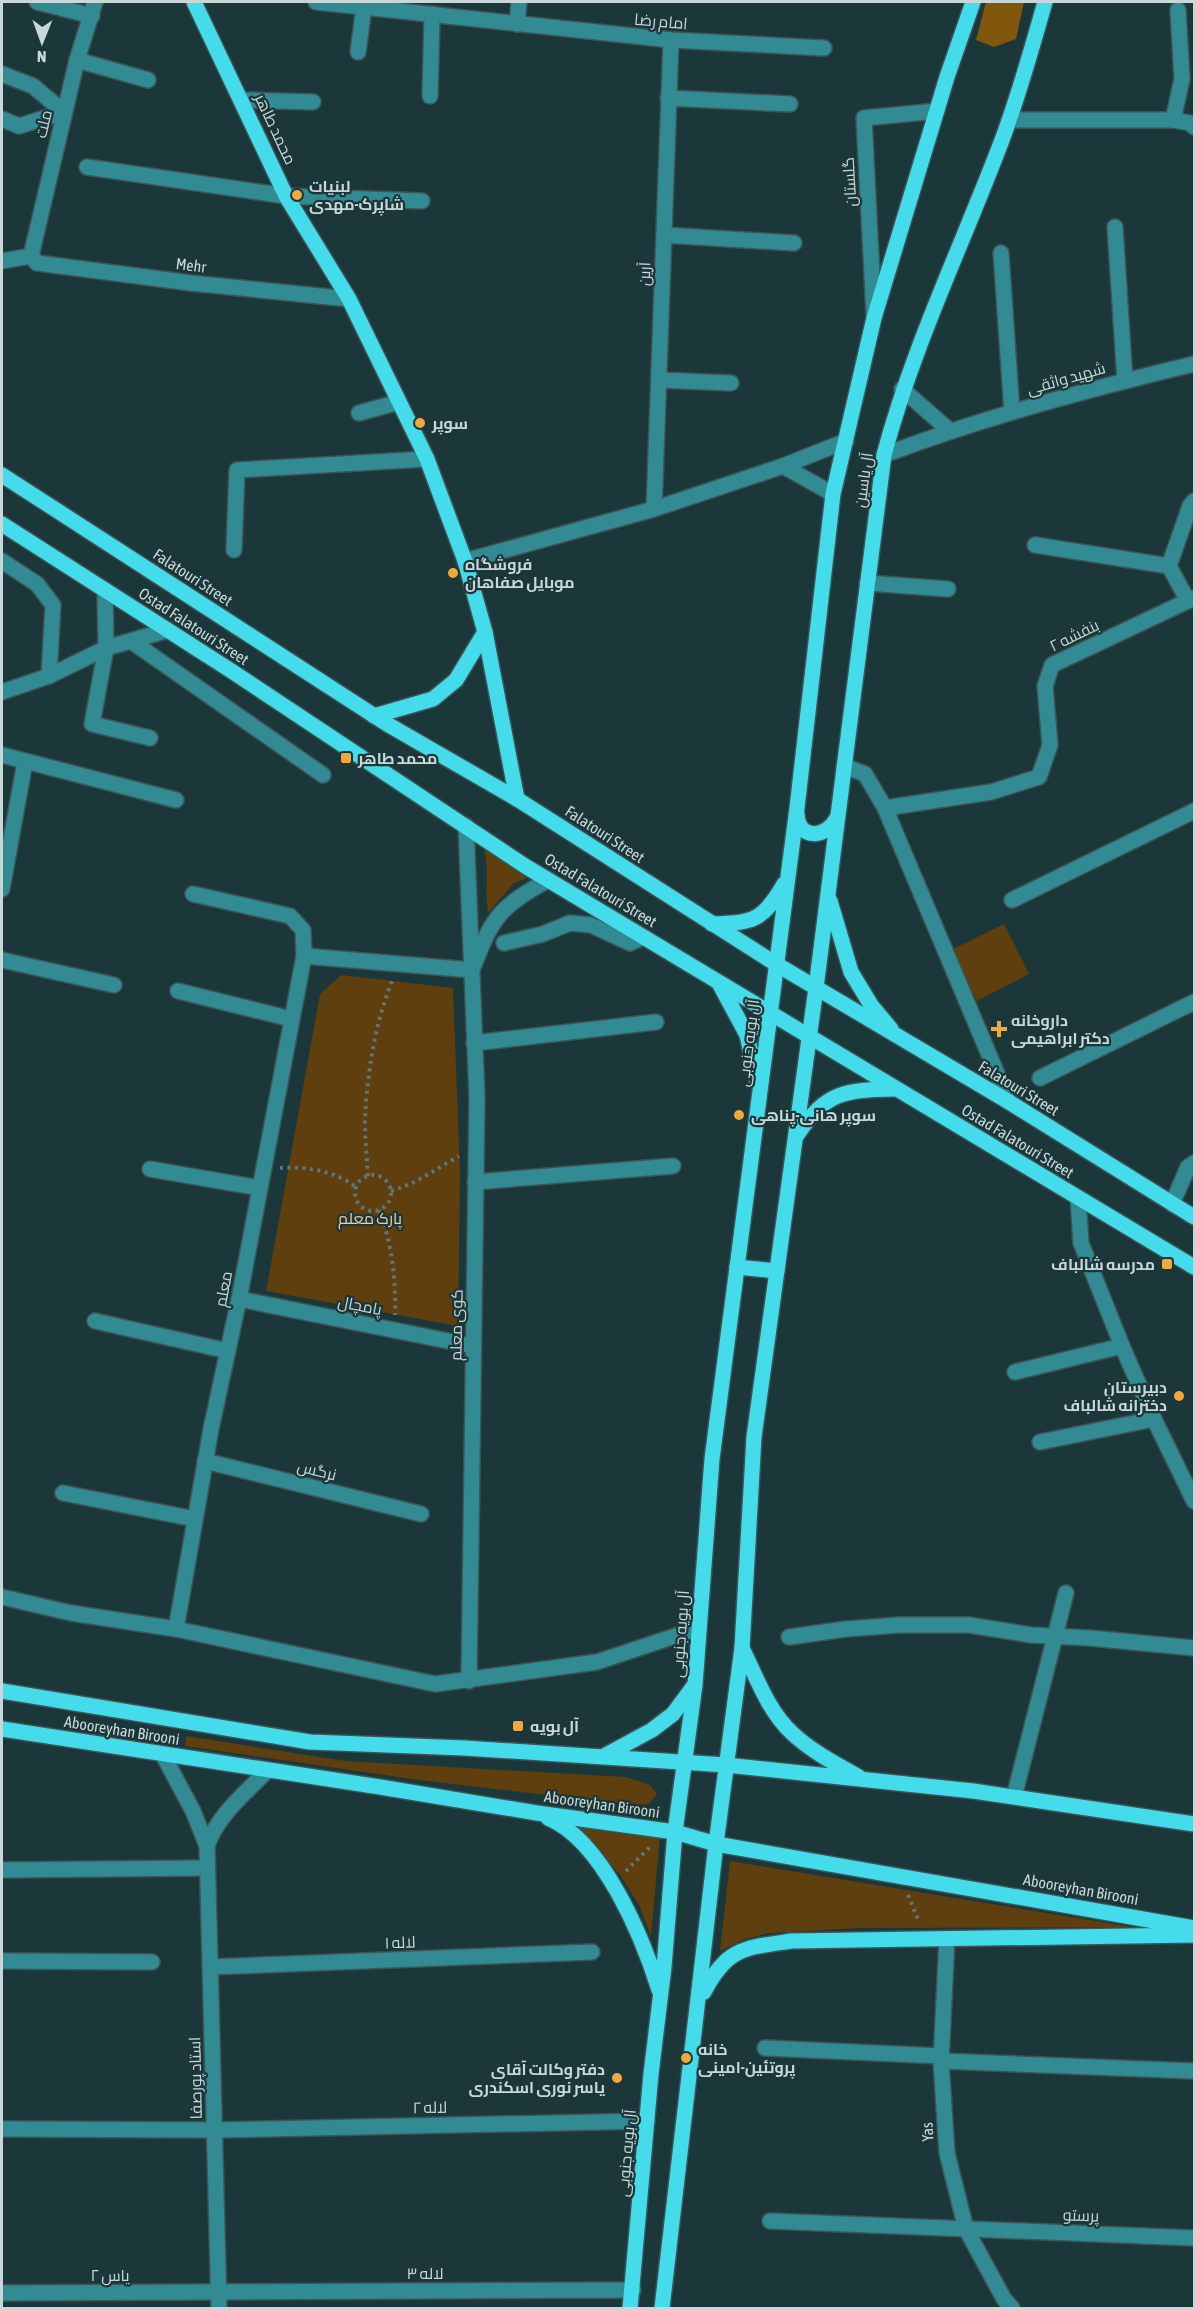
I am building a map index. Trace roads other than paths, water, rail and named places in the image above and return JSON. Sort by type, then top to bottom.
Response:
[{"type":"main road","name":"محمد طاهر","points":[[194,2],[243,100],[286,196],[349,299],[427,459],[465,561],[485,632],[517,800]]},
{"type":"main road","name":"آل یاسین","points":[[776,964],[797,808],[833,494],[874,318],[973,2]]},
{"type":"main road","name":"آل یاسین","points":[[816,988],[884,455],[902,389],[1025,75],[1045,2]]},
{"type":"main road","name":"Falatouri Street","points":[[2,475],[374,716],[517,800],[776,964],[1009,1102],[1194,1217]]},
{"type":"main road","name":"Ostad Falatouri Street","points":[[2,524],[168,630],[548,880],[1194,1267]]},
{"type":"main road","points":[[374,716],[433,699],[456,680],[485,632]]},
{"type":"main road","points":[[797,808],[797,819],[802,828],[812,834],[823,833],[832,827],[837,818]]},
{"type":"main road","points":[[712,924],[743,924],[760,916],[774,902],[788,879]]},
{"type":"main road","points":[[828,894],[851,972],[871,1005],[899,1038]]},
{"type":"main road","name":"آل بویه جنوبی","points":[[630,2308],[675,1832],[695,1685],[712,1459],[776,964]]},
{"type":"main road","points":[[718,982],[747,1035],[759,1094]]},
{"type":"main road","points":[[662,2308],[716,1844],[742,1648],[754,1437],[816,988]]},
{"type":"main road","points":[[795,1138],[811,1114],[831,1097],[858,1089],[895,1089]]},
{"type":"main road","points":[[737,1267],[777,1271]]},
{"type":"main road","points":[[742,1648],[767,1700],[791,1732],[832,1762],[864,1780]]},
{"type":"main road","points":[[603,1757],[652,1730],[673,1714],[695,1685]]},
{"type":"main road","name":"Abooreyhan Birooni","points":[[2,1691],[310,1742],[464,1748],[726,1765],[973,1791],[1194,1824]]},
{"type":"main road","name":"Abooreyhan Birooni","points":[[2,1729],[380,1787],[537,1814],[675,1832],[716,1844],[1194,1928]]},
{"type":"main road","points":[[537,1814],[561,1824],[598,1860],[622,1901],[646,1950],[661,1996]]},
{"type":"main road","points":[[699,2003],[714,1972],[731,1955],[753,1947],[791,1941],[1194,1935]]},
{"type":"street","points":[[37,2],[94,9]]},
{"type":"street","name":"امام رضا","points":[[316,2],[364,7],[422,9],[517,24],[671,40],[824,48]]},
{"type":"street","points":[[517,24],[519,2]]},
{"type":"street","points":[[358,52],[364,7]]},
{"type":"street","name":"ملت","points":[[31,256],[77,60],[94,9]]},
{"type":"street","points":[[422,9],[430,96]]},
{"type":"street","points":[[1173,120],[1187,43],[1178,10]]},
{"type":"street","name":"آرین","points":[[654,509],[671,40]]},
{"type":"street","points":[[77,60],[148,80]]},
{"type":"street","points":[[2,74],[33,86],[64,112]]},
{"type":"street","points":[[668,98],[790,104]]},
{"type":"street","points":[[243,100],[313,102]]},
{"type":"street","name":"گلستان","points":[[874,318],[864,118],[937,111]]},
{"type":"street","points":[[2,119],[19,126],[64,112]]},
{"type":"street","points":[[1009,120],[1173,120],[1190,123],[1194,127]]},
{"type":"street","points":[[87,167],[286,196],[422,201]]},
{"type":"street","points":[[1115,227],[1125,381]]},
{"type":"street","points":[[664,235],[794,243]]},
{"type":"street","points":[[1001,254],[1012,412]]},
{"type":"street","points":[[2,261],[31,256]]},
{"type":"street","name":"Mehr","points":[[31,256],[37,263],[191,283],[349,299]]},
{"type":"street","name":"شهید واثقی","points":[[884,455],[949,430],[1194,364]]},
{"type":"street","points":[[659,380],[731,383]]},
{"type":"street","points":[[902,389],[949,430]]},
{"type":"street","points":[[358,413],[399,402]]},
{"type":"street","points":[[465,561],[654,509],[783,466],[846,441]]},
{"type":"street","points":[[234,550],[237,470],[427,459]]},
{"type":"street","points":[[783,466],[833,494]]},
{"type":"street","points":[[1169,566],[1190,506],[1194,501]]},
{"type":"street","points":[[1035,545],[1169,566],[1191,599]]},
{"type":"street","points":[[2,561],[37,584],[53,604],[49,676]]},
{"type":"street","points":[[867,583],[948,589]]},
{"type":"street","points":[[105,590],[106,648],[92,724],[150,738]]},
{"type":"street","name":"بنفشه ۲","points":[[885,808],[991,792],[1039,777],[1050,744],[1045,686],[1052,665],[1191,599]]},
{"type":"street","points":[[2,692],[49,676],[106,648],[168,630]]},
{"type":"street","points":[[131,641],[322,775]]},
{"type":"street","points":[[2,755],[176,800]]},
{"type":"street","points":[[2,889],[26,762]]},
{"type":"street","points":[[844,766],[865,774],[885,808],[1009,1102]]},
{"type":"street","points":[[1012,900],[1194,811]]},
{"type":"street","name":"کوی معلم","points":[[466,826],[477,1097],[469,1681]]},
{"type":"street","name":"کوی معلم","points":[[471,970],[485,935],[498,915],[519,896],[548,880]]},
{"type":"street","name":"معلم","points":[[176,1629],[205,1461],[239,1299],[304,956],[303,930],[290,916],[193,894]]},
{"type":"street","points":[[504,943],[543,934],[570,922],[591,925],[630,943],[643,937]]},
{"type":"street","points":[[304,956],[471,970]]},
{"type":"street","points":[[2,960],[114,985]]},
{"type":"street","points":[[178,991],[291,1019]]},
{"type":"street","points":[[1040,1078],[1194,1002]]},
{"type":"street","points":[[474,1043],[656,1022]]},
{"type":"street","points":[[1172,1203],[1188,1167],[1194,1163]]},
{"type":"street","points":[[476,1182],[673,1166]]},
{"type":"street","points":[[150,1169],[259,1188]]},
{"type":"street","points":[[1078,1198],[1081,1243],[1122,1346],[1194,1502]]},
{"type":"street","name":"پامچال","points":[[239,1299],[473,1346]]},
{"type":"street","points":[[95,1321],[228,1351]]},
{"type":"street","points":[[1015,1372],[1122,1346]]},
{"type":"street","points":[[1040,1443],[1154,1419]]},
{"type":"street","name":"نرگس","points":[[205,1461],[421,1514]]},
{"type":"street","points":[[63,1493],[195,1519]]},
{"type":"street","points":[[1014,1797],[1066,1593]]},
{"type":"street","points":[[2,1597],[71,1613],[176,1629],[435,1684],[597,1662],[699,1628]]},
{"type":"street","points":[[789,1637],[846,1629],[900,1625],[969,1624],[1030,1635],[1194,1648]]},
{"type":"street","points":[[163,1755],[193,1811],[207,1846]]},
{"type":"street","points":[[207,1846],[212,1831],[267,1771]]},
{"type":"street","name":"استاد پورصفا","points":[[207,1846],[219,2308]]},
{"type":"street","points":[[2,1870],[207,1868]]},
{"type":"street","name":"Yas","points":[[946,1939],[941,2059],[947,2153],[966,2229],[1004,2299],[1012,2308]]},
{"type":"street","name":"لاله ۱","points":[[210,1967],[592,1952]]},
{"type":"street","points":[[2,1961],[152,1962]]},
{"type":"street","points":[[765,2048],[1194,2071]]},
{"type":"street","name":"لاله ۲","points":[[2,2129],[214,2130],[647,2121]]},
{"type":"street","name":"پرستو","points":[[770,2221],[1194,2238]]},
{"type":"street","name":"لاله ۳","points":[[219,2292],[633,2290]]},
{"type":"street","name":"یاس ۲","points":[[2,2293],[219,2292]]},
{"type":"place","name":"لبنیات شاپرک-مهدی","points":[[297,195]]},
{"type":"place","name":"سوپر","points":[[420,423]]},
{"type":"place","name":"فروشگاه موبایل صفاهان","points":[[453,573]]},
{"type":"place","name":"محمد طاهر","points":[[346,758]]},
{"type":"place","name":"داروخانه دکتر ابراهیمی","points":[[999,1029]]},
{"type":"place","name":"سوپر هانی-پناهی","points":[[739,1115]]},
{"type":"place","name":"مدرسه شالباف","points":[[1167,1264]]},
{"type":"place","name":"دبیرستان دخترانه شالباف","points":[[1179,1396]]},
{"type":"place","name":"آل بویه","points":[[518,1726]]},
{"type":"place","name":"خانه پروتئین-امینی","points":[[686,2058]]},
{"type":"place","name":"دفتر وکالت آقای یاسر نوری اسکندری","points":[[617,2078]]},
{"type":"park label","name":"پارک معلم","points":[[370,1218]]}]
